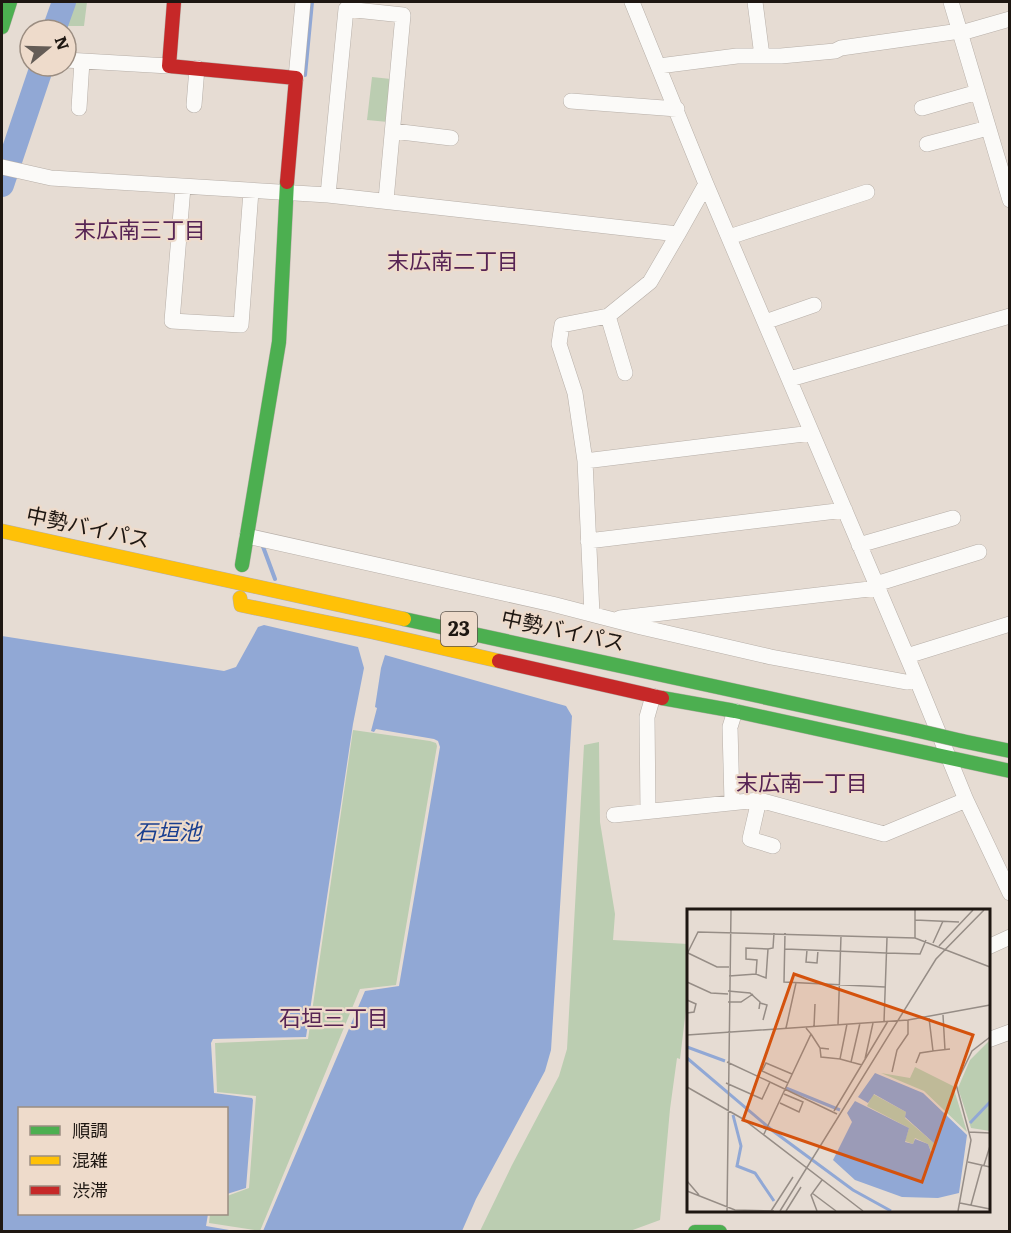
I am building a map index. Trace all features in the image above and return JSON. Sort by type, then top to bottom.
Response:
[{"type":"main road","points":[[2,27],[10,2]]},
{"type":"main road","points":[[170,2],[169,66],[296,78],[293,193],[279,342],[242,565]]},
{"type":"main road","name":"中勢バイパス","points":[[2,531],[1010,751]]},
{"type":"main road","points":[[240,598],[241,605],[373,632],[653,696],[735,711],[1010,771]]},
{"type":"main road","points":[[695,1232],[720,1232]]},
{"type":"street","points":[[296,78],[303,2]]},
{"type":"street","points":[[632,2],[706,184],[966,800],[1010,893]]},
{"type":"street","points":[[755,2],[762,56]]},
{"type":"street","points":[[951,2],[1009,197]]},
{"type":"street","points":[[328,195],[346,9],[403,15],[387,200]]},
{"type":"street","points":[[659,66],[737,56],[781,56],[834,51],[896,39],[960,32],[1010,19]]},
{"type":"street","points":[[78,61],[169,66]]},
{"type":"street","points":[[79,108],[82,61]]},
{"type":"street","points":[[194,105],[197,68]]},
{"type":"street","points":[[922,108],[978,92]]},
{"type":"street","points":[[571,101],[677,109]]},
{"type":"street","points":[[927,144],[988,128]]},
{"type":"street","points":[[393,131],[451,138]]},
{"type":"street","points":[[8,169],[61,179],[387,200],[678,234]]},
{"type":"street","points":[[592,614],[585,461],[575,393],[559,344],[562,325],[608,316],[650,282],[706,184]]},
{"type":"street","points":[[183,187],[172,321],[195,323],[241,325],[251,191]]},
{"type":"street","points":[[729,237],[867,192]]},
{"type":"street","points":[[765,322],[814,305]]},
{"type":"street","points":[[608,316],[625,373]]},
{"type":"street","points":[[790,379],[1010,316]]},
{"type":"street","points":[[585,461],[812,433]]},
{"type":"street","points":[[588,541],[845,510]]},
{"type":"street","points":[[860,545],[953,518]]},
{"type":"street","points":[[247,536],[552,604],[771,657],[906,682],[917,680]]},
{"type":"street","points":[[611,619],[877,586],[979,552]]},
{"type":"street","points":[[907,656],[1010,624]]},
{"type":"street","points":[[648,811],[647,717],[653,696]]},
{"type":"street","points":[[732,802],[730,727],[735,711]]},
{"type":"street","points":[[614,815],[759,800],[884,834],[966,800]]},
{"type":"street","points":[[759,800],[750,839],[773,846]]},
{"type":"street","points":[[990,946],[1010,937]]},
{"type":"street","points":[[990,1039],[1010,1032]]},
{"type":"green space","points":[[72,2],[87,2],[84,26],[78,26],[78,18],[67,18]]},
{"type":"green space","points":[[372,77],[391,79],[388,122],[367,120]]},
{"type":"green space","points":[[353,730],[436,743],[396,985],[360,989],[260,1231],[209,1223],[210,1215],[228,1215],[228,1196],[249,1188],[256,1096],[217,1092],[215,1043],[308,1039]]},
{"type":"green space","points":[[599,742],[600,822],[615,914],[613,940],[687,944],[687,1001],[680,1059],[677,1058],[670,1109],[660,1220],[630,1231],[480,1231],[559,1076],[567,1049],[584,745]]},
{"type":"water","name":"石垣池","points":[[264,625],[358,647],[364,668],[353,724],[306,1037],[213,1039],[211,1043],[214,1093],[253,1100],[246,1188],[228,1194],[228,1107],[18,1107],[18,1215],[208,1215],[206,1226],[235,1231],[2,1231],[2,636],[224,671],[236,667],[258,627]]},
{"type":"water","points":[[385,655],[566,706],[572,716],[551,1050],[545,1071],[476,1199],[462,1231],[263,1231],[365,991],[399,986],[440,747],[438,741],[434,739],[376,729],[374,732],[371,731]]},
{"type":"waterway","points":[[58,18],[64,2]]},
{"type":"waterway","points":[[305,75],[312,2]]},
{"type":"waterway","points":[[2,185],[38,78]]},
{"type":"waterway","points":[[262,544],[275,579]]},
{"type":"traffic: fast","points":[[2,27],[10,2]]},
{"type":"traffic: fast","points":[[242,565],[279,342],[287,182]]},
{"type":"traffic: fast","points":[[404,619],[915,730]]},
{"type":"traffic: fast","points":[[662,698],[735,711],[1010,771]]},
{"type":"traffic: fast","points":[[915,730],[962,741]]},
{"type":"traffic: fast","points":[[962,741],[1010,751]]},
{"type":"traffic: fast","points":[[695,1232],[720,1232]]},
{"type":"traffic: slow","points":[[2,531],[404,619]]},
{"type":"traffic: slow","points":[[240,598],[241,605],[499,661]]},
{"type":"traffic: jam","points":[[174,2],[169,66],[296,78],[287,182]]},
{"type":"traffic: jam","points":[[499,661],[662,698]]},
{"type":"district","name":"末広南三丁目","points":[[140,230]]},
{"type":"district","name":"末広南二丁目","points":[[453,261]]},
{"type":"district","name":"末広南一丁目","points":[[802,783]]},
{"type":"district","name":"石垣三丁目","points":[[334,1018]]}]
